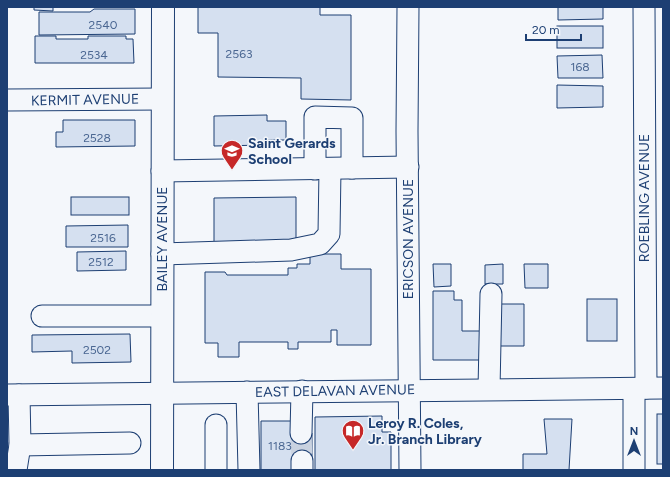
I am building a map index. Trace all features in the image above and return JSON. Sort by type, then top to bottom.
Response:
[{"type":"main road","name":"BAILEY AVENUE","points":[[162,470],[163,7]]},
{"type":"street","name":"ERICSON AVENUE","points":[[408,7],[410,470]]},
{"type":"street","name":"ROEBLING AVENUE","points":[[634,470],[648,388],[644,7]]},
{"type":"street","name":"KERMIT AVENUE","points":[[7,100],[162,99]]},
{"type":"street","points":[[162,254],[291,250],[320,244],[329,234],[315,117],[352,118],[352,168]]},
{"type":"street","points":[[162,171],[408,167]]},
{"type":"street","points":[[489,389],[491,294]]},
{"type":"street","points":[[42,316],[162,316]]},
{"type":"street","name":"EAST DELAVAN AVENUE","points":[[13,395],[648,388]]},
{"type":"street","points":[[302,391],[302,433]]},
{"type":"street","points":[[248,392],[249,470]]},
{"type":"street","points":[[13,395],[20,445],[16,470]]},
{"type":"street","points":[[216,425],[216,470]]},
{"type":"street","points":[[20,445],[130,444]]},
{"type":"building","points":[[34,7],[53,7],[53,11],[34,10]]},
{"type":"building","points":[[198,7],[320,7],[320,15],[351,15],[351,100],[301,99],[301,78],[218,77],[218,33],[198,33]]},
{"type":"building","points":[[558,7],[603,7],[603,19],[558,20]]},
{"type":"building","points":[[94,9],[135,9],[135,34],[39,35],[39,12],[90,12]]},
{"type":"building","points":[[557,26],[603,26],[603,48],[557,48]]},
{"type":"building","points":[[35,36],[56,36],[56,39],[88,39],[88,36],[126,36],[126,39],[133,39],[134,63],[35,63]]},
{"type":"building","points":[[602,55],[603,78],[558,78],[557,56]]},
{"type":"building","points":[[557,85],[603,86],[603,107],[557,108]]},
{"type":"building","points":[[267,115],[267,121],[286,121],[286,140],[268,140],[268,145],[214,146],[214,116]]},
{"type":"building","points":[[63,120],[135,120],[135,146],[56,147],[56,132],[63,132]]},
{"type":"building","points":[[71,197],[129,197],[129,215],[71,215]]},
{"type":"building","points":[[296,197],[296,245],[214,245],[214,198]]},
{"type":"building","points":[[128,225],[128,247],[66,247],[66,226]]},
{"type":"building","points":[[126,251],[126,270],[77,271],[77,252]]},
{"type":"building","points":[[310,254],[341,254],[341,269],[371,269],[371,345],[337,345],[337,330],[331,330],[331,342],[298,342],[298,349],[288,349],[288,342],[239,342],[239,357],[218,357],[218,343],[205,343],[205,272],[225,272],[227,275],[288,275],[288,268],[297,268],[297,264],[310,264]]},
{"type":"building","points":[[433,264],[451,264],[451,286],[434,287]]},
{"type":"building","points":[[503,264],[503,284],[485,284],[485,265]]},
{"type":"building","points":[[524,264],[548,264],[548,288],[525,288]]},
{"type":"building","points":[[433,291],[454,291],[454,300],[462,300],[462,331],[483,331],[483,360],[433,360]]},
{"type":"building","points":[[587,299],[617,299],[617,341],[587,341]]},
{"type":"building","points":[[499,304],[524,304],[524,346],[500,346]]},
{"type":"building","points":[[130,334],[131,362],[72,363],[72,351],[32,352],[32,335]]},
{"type":"building","points":[[657,414],[663,414],[663,464],[657,464]]},
{"type":"building","name":"Leroy R. Coles, Jr. Branch Library","points":[[382,416],[382,432],[391,432],[391,470],[315,470],[315,417]]},
{"type":"building","points":[[544,419],[572,419],[569,470],[523,470],[523,454],[547,454]]},
{"type":"building","points":[[261,421],[294,421],[295,433],[312,433],[312,459],[295,470],[261,470]]},
{"type":"tunnel","points":[[301,433],[302,461]]},
{"type":"place","name":"Saint Gerards School","points":[[232,170]]},
{"type":"place","name":"Leroy R. Coles, Jr. Branch Library","points":[[353,450]]}]
